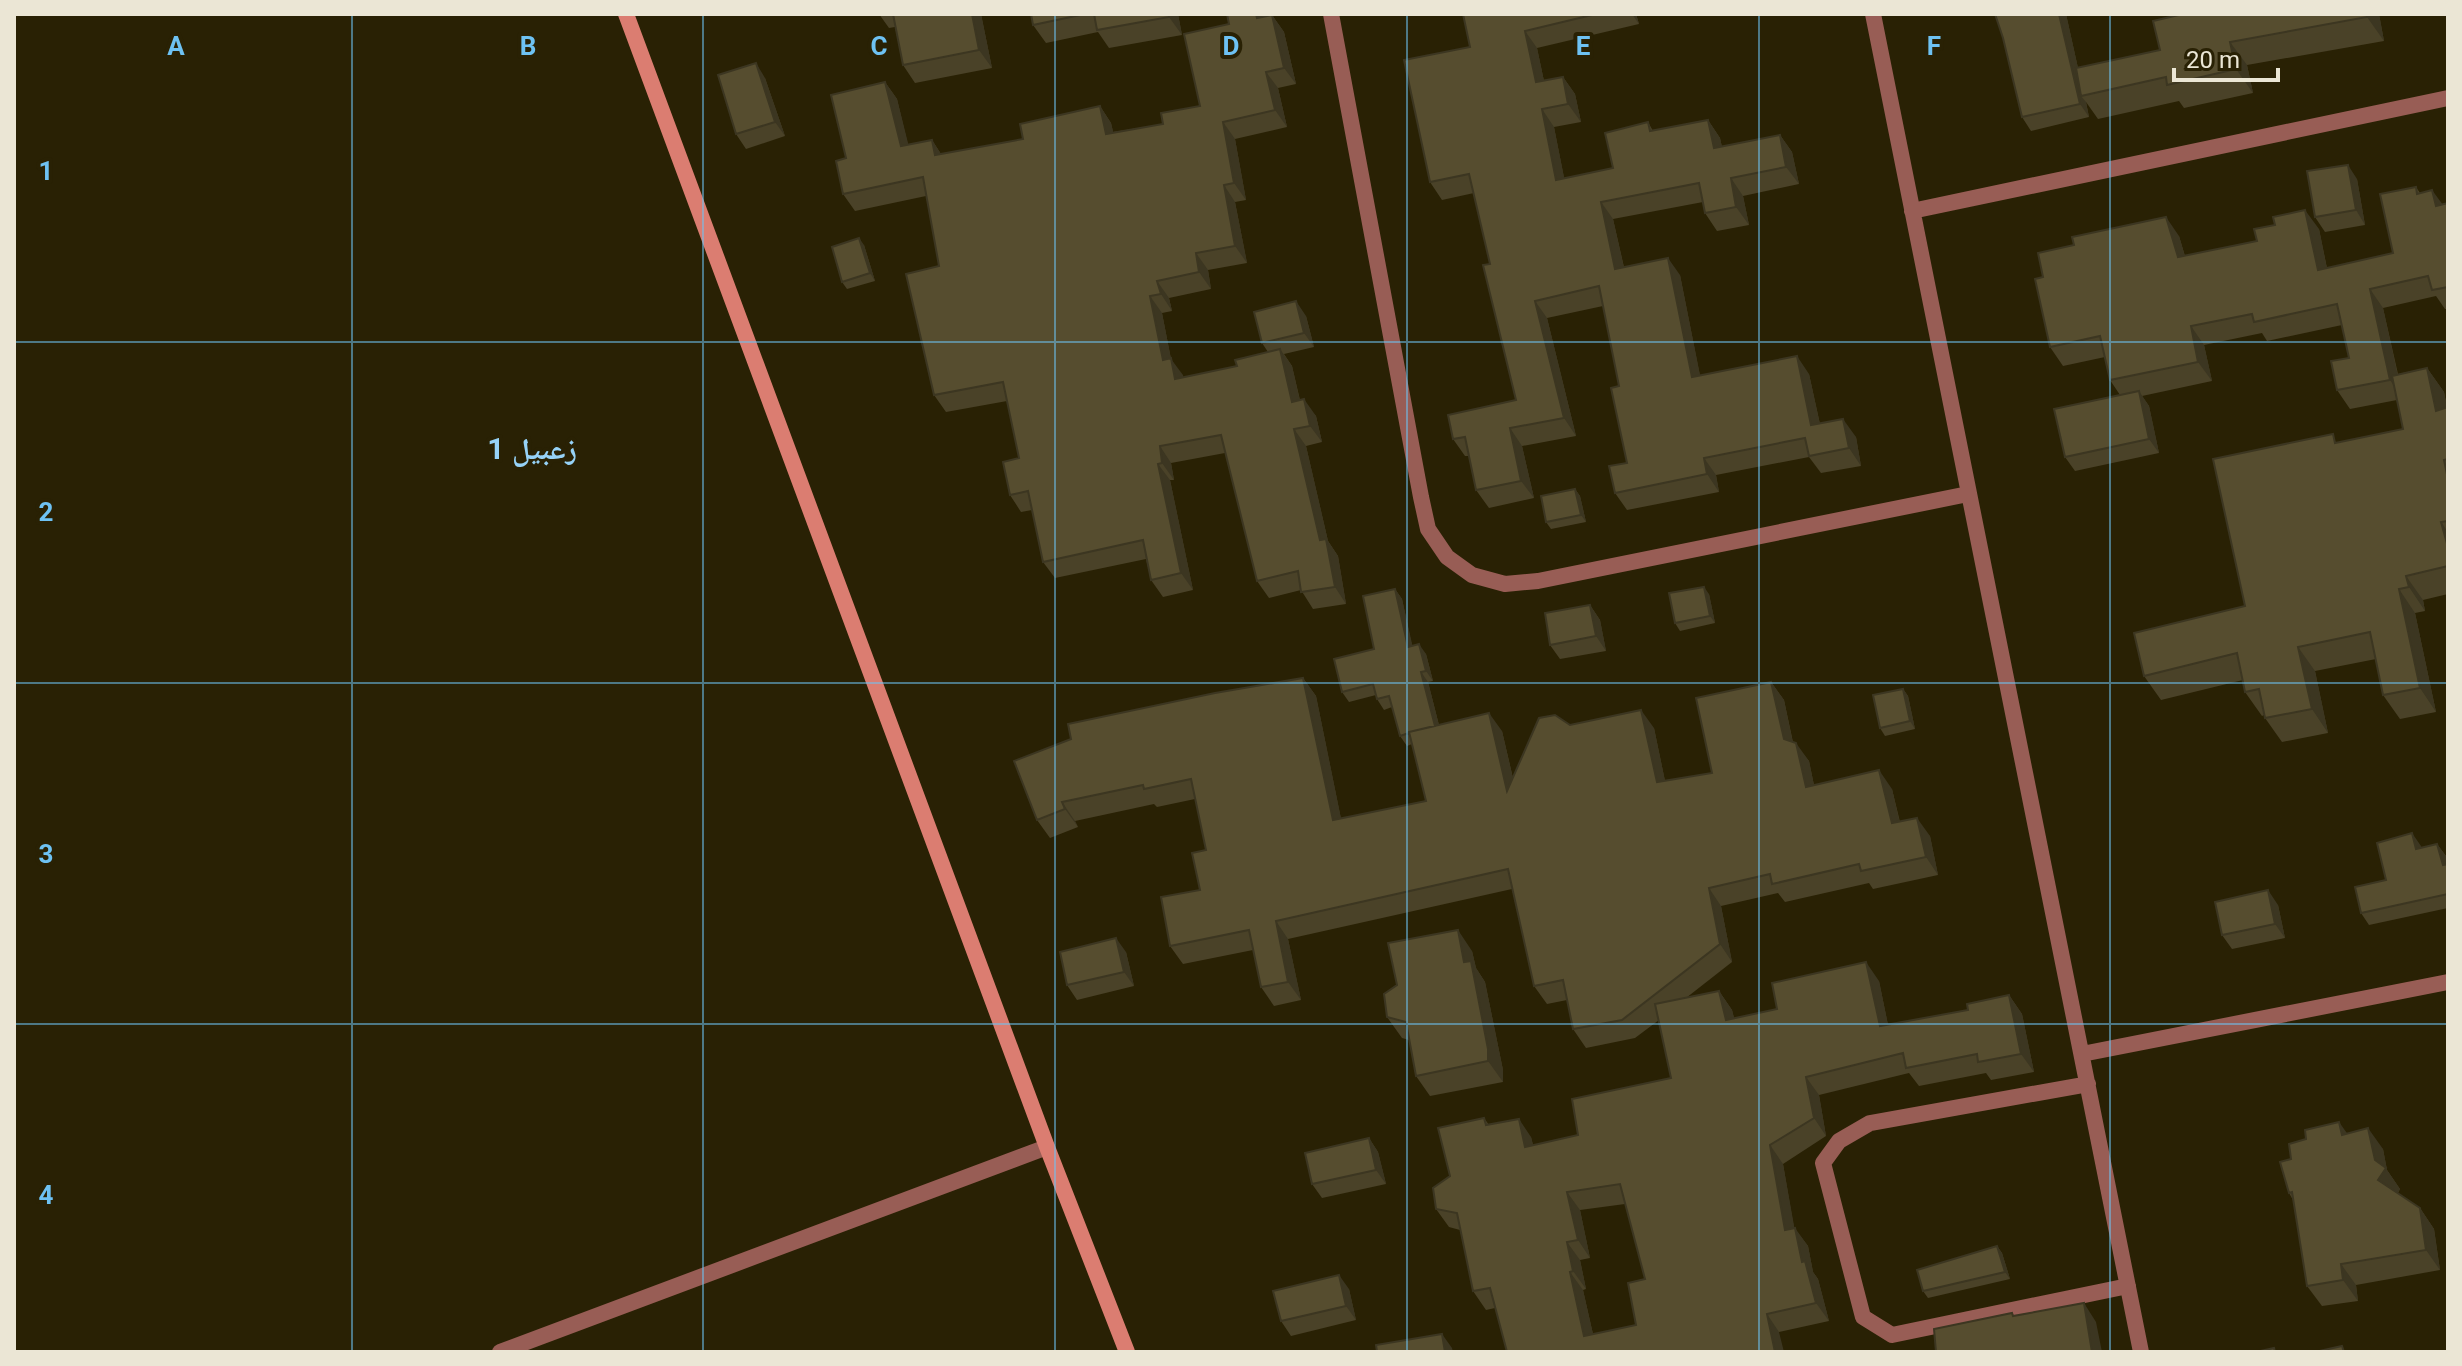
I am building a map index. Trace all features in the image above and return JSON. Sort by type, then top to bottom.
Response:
[{"type":"street","points":[[626,14],[1047,1147],[1127,1352]]},
{"type":"street","points":[[1331,14],[1421,497],[1428,529],[1447,557],[1472,575],[1505,584],[1538,581],[1968,494]]},
{"type":"street","points":[[1873,14],[2141,1352]]},
{"type":"street","points":[[1912,211],[2448,98]]},
{"type":"street","points":[[2082,1054],[2448,982]]},
{"type":"street","points":[[2088,1084],[1870,1123],[1839,1141],[1823,1163],[1863,1317],[1892,1335],[2128,1286]]},
{"type":"street","points":[[500,1352],[1047,1147]]},
{"type":"building","points":[[893,14],[972,14],[979,50],[903,65]]},
{"type":"building","points":[[1031,14],[1085,14],[1033,25]]},
{"type":"building","points":[[1094,14],[1169,14],[1169,17],[1097,30]]},
{"type":"building","points":[[1227,14],[1256,14],[1257,18],[1272,15],[1284,68],[1266,72],[1275,110],[1223,122],[1234,183],[1224,185],[1235,246],[1196,253],[1199,272],[1157,281],[1161,294],[1150,296],[1163,360],[1171,358],[1175,379],[1237,366],[1235,360],[1280,349],[1292,402],[1304,399],[1310,426],[1294,429],[1320,540],[1326,539],[1335,587],[1301,592],[1298,571],[1257,581],[1221,435],[1160,446],[1162,463],[1158,464],[1181,573],[1151,580],[1143,540],[1043,562],[1028,491],[1010,495],[1003,462],[1019,458],[1003,382],[934,395],[906,274],[939,266],[923,177],[843,194],[836,161],[846,158],[831,95],[885,82],[901,146],[932,140],[935,155],[1023,139],[1020,124],[1100,106],[1106,134],[1163,124],[1161,113],[1200,106],[1184,34],[1229,24]]},
{"type":"building","points":[[1463,14],[1596,14],[1525,31],[1536,82],[1563,77],[1568,104],[1542,109],[1556,180],[1613,168],[1605,133],[1648,122],[1650,131],[1708,120],[1714,148],[1780,135],[1786,167],[1731,178],[1736,207],[1705,213],[1699,183],[1601,202],[1615,269],[1668,258],[1692,377],[1797,356],[1811,425],[1843,419],[1849,448],[1809,456],[1805,438],[1704,458],[1707,474],[1615,493],[1609,466],[1627,463],[1611,388],[1619,386],[1599,286],[1535,301],[1564,418],[1510,428],[1521,481],[1476,490],[1465,437],[1453,439],[1448,415],[1516,400],[1483,265],[1490,264],[1469,174],[1430,182],[1404,60],[1470,47]]},
{"type":"building","points":[[1995,14],[2059,14],[2080,104],[2022,117]]},
{"type":"building","points":[[2183,14],[2367,14],[2367,17],[2230,42],[2236,69],[2167,85],[2166,77],[2081,96],[2076,68],[2160,50],[2153,21]]},
{"type":"building","points":[[756,63],[775,122],[736,134],[718,75]]},
{"type":"building","points":[[2348,165],[2356,210],[2315,217],[2307,171]]},
{"type":"building","points":[[2416,187],[2417,194],[2432,190],[2436,206],[2448,203],[2448,287],[2432,290],[2428,276],[2370,289],[2390,380],[2337,390],[2331,361],[2349,358],[2337,304],[2254,322],[2252,314],[2191,326],[2198,362],[2110,380],[2100,336],[2050,347],[2035,279],[2043,277],[2038,253],[2074,245],[2072,237],[2166,217],[2178,257],[2257,241],[2254,229],[2275,225],[2273,217],[2305,210],[2318,270],[2393,253],[2380,194]]},
{"type":"building","points":[[859,238],[870,273],[842,282],[832,247]]},
{"type":"building","points":[[1296,301],[1304,333],[1262,343],[1254,312]]},
{"type":"building","points":[[2427,368],[2436,411],[2448,407],[2448,459],[2444,460],[2448,479],[2448,521],[2441,522],[2448,547],[2448,566],[2406,576],[2409,587],[2399,589],[2420,688],[2383,695],[2370,632],[2298,647],[2312,709],[2265,718],[2259,689],[2245,692],[2237,653],[2144,676],[2134,633],[2245,606],[2213,459],[2333,434],[2335,443],[2403,429],[2392,376]]},
{"type":"building","points":[[2139,391],[2149,439],[2065,457],[2054,409]]},
{"type":"building","points":[[1575,489],[1581,515],[1546,522],[1541,496]]},
{"type":"building","points":[[1704,587],[1710,616],[1675,623],[1669,593]]},
{"type":"building","points":[[1395,589],[1408,647],[1419,644],[1426,671],[1421,672],[1435,726],[1400,736],[1389,696],[1377,699],[1373,684],[1342,692],[1334,659],[1374,649],[1363,596]]},
{"type":"building","points":[[1590,605],[1596,636],[1550,645],[1545,613]]},
{"type":"building","points":[[1303,678],[1333,820],[1426,801],[1409,732],[1489,713],[1507,791],[1539,718],[1555,715],[1570,725],[1641,710],[1657,782],[1712,773],[1696,698],[1771,682],[1784,739],[1796,743],[1806,787],[1879,770],[1892,823],[1917,818],[1926,857],[1861,871],[1859,864],[1772,884],[1770,874],[1709,888],[1720,944],[1622,1020],[1573,1029],[1563,980],[1534,986],[1508,869],[1276,921],[1288,982],[1261,987],[1249,930],[1170,946],[1161,897],[1200,890],[1192,853],[1206,850],[1191,779],[1144,789],[1143,785],[1062,802],[1065,809],[1037,820],[1014,761],[1071,739],[1068,724]]},
{"type":"building","points":[[1903,689],[1910,721],[1880,728],[1873,695]]},
{"type":"building","points":[[2412,833],[2416,849],[2437,844],[2443,865],[2448,864],[2448,894],[2361,913],[2355,887],[2386,880],[2377,843]]},
{"type":"building","points":[[2268,890],[2275,924],[2222,935],[2215,902]]},
{"type":"building","points":[[1458,930],[1464,962],[1471,961],[1488,1061],[1416,1076],[1406,1022],[1387,1017],[1384,994],[1397,985],[1388,943]]},
{"type":"building","points":[[1116,938],[1124,972],[1067,985],[1060,952]]},
{"type":"building","points":[[1866,962],[1880,1026],[1968,1010],[1967,1004],[2009,995],[2021,1054],[1978,1062],[1977,1054],[1906,1068],[1903,1053],[1806,1077],[1814,1118],[1770,1145],[1785,1230],[1795,1228],[1802,1262],[1805,1261],[1816,1303],[1767,1314],[1775,1352],[1507,1352],[1490,1288],[1473,1291],[1457,1213],[1436,1209],[1433,1188],[1450,1176],[1438,1128],[1484,1118],[1486,1125],[1519,1119],[1525,1147],[1578,1135],[1572,1099],[1671,1078],[1655,1004],[1719,991],[1726,1020],[1777,1009],[1772,983]],"holes":[[[1620,1184],[1645,1279],[1628,1283],[1636,1325],[1584,1336],[1570,1272],[1573,1271],[1567,1242],[1578,1240],[1567,1192]]]},
{"type":"building","points":[[2339,1122],[2342,1135],[2368,1128],[2375,1160],[2386,1168],[2378,1180],[2420,1208],[2426,1250],[2341,1264],[2343,1280],[2307,1286],[2292,1192],[2289,1193],[2280,1162],[2291,1159],[2289,1144],[2306,1139],[2305,1130]]},
{"type":"building","points":[[1369,1138],[1376,1170],[1312,1184],[1305,1153]]},
{"type":"building","points":[[1997,1246],[2005,1272],[1923,1291],[1917,1270]]},
{"type":"building","points":[[1339,1275],[1346,1306],[1281,1321],[1273,1291]]},
{"type":"building","points":[[2084,1303],[2092,1352],[1936,1352],[1934,1329],[2012,1313],[2013,1316]]},
{"type":"building","points":[[1442,1334],[1445,1352],[1377,1352],[1376,1345]]},
{"type":"building","points":[[2342,1346],[2344,1352],[2315,1352]]},
{"type":"district","name":"زعبيل 1","points":[[532,448]]}]
